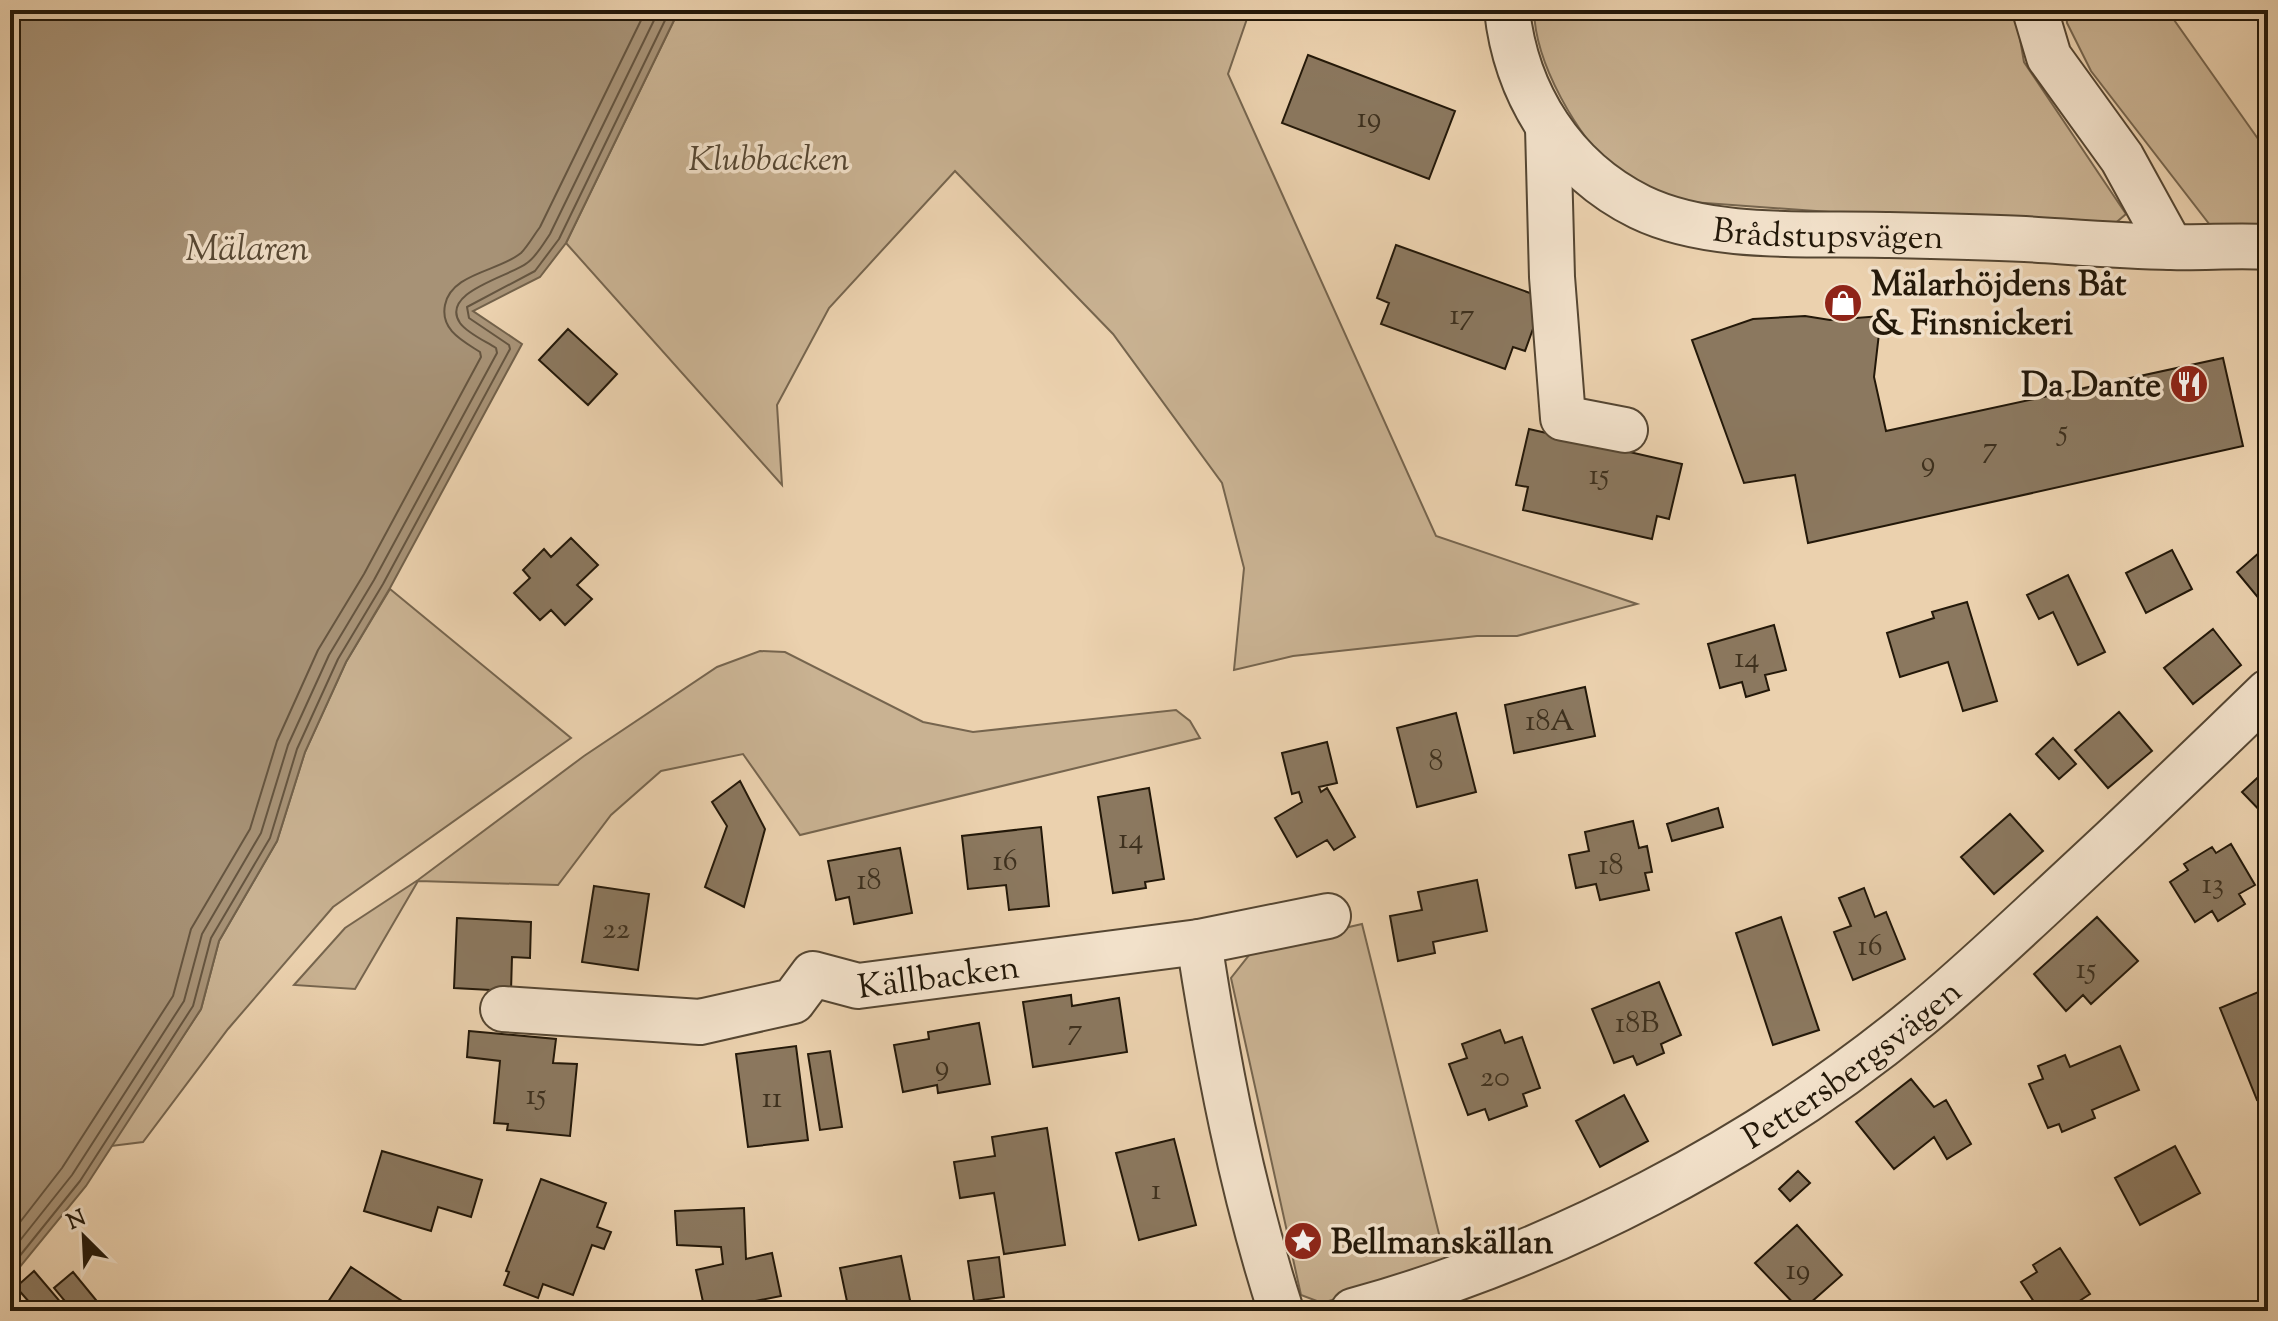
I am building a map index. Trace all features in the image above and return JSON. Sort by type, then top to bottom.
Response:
[{"type":"street","name":"Brådstupsvägen","points":[[1507,10],[1516,59],[1529,93],[1548,128],[1573,159],[1594,178],[1638,206],[1666,217],[1726,230],[2006,238],[2171,247],[2268,247]]},
{"type":"street","points":[[2035,10],[2049,57],[2122,158],[2171,247]]},
{"type":"street","points":[[1548,128],[1552,277],[1563,418],[1625,430]]},
{"type":"street","name":"Pettersbergsvägen","points":[[1353,1311],[1460,1275],[1590,1224],[1656,1191],[1818,1091],[1931,1007],[2268,692]]},
{"type":"street","name":"Källbacken","points":[[503,1009],[700,1022],[793,1001],[813,974],[858,986],[1199,942],[1328,916]]},
{"type":"street","points":[[1199,942],[1217,1052],[1252,1213],[1281,1311]]},
{"type":"green space","name":"Klubbacken","points":[[679,10],[1250,10],[1228,74],[1436,536],[1637,604],[1517,636],[1477,636],[1293,656],[1234,670],[1244,568],[1222,483],[1113,334],[955,171],[829,308],[777,405],[782,485],[566,243]]},
{"type":"green space","points":[[1534,10],[2015,10],[2024,62],[2126,214],[2105,232],[1664,200],[1617,171],[1573,119],[1542,53]]},
{"type":"green space","points":[[2066,10],[2167,10],[2268,153],[2268,224],[2210,225],[2091,71],[2067,23]]},
{"type":"green space","points":[[390,589],[571,738],[333,907],[228,1029],[143,1142],[111,1146],[201,1009],[219,941],[277,841],[305,752],[346,662]]},
{"type":"green space","points":[[760,651],[785,652],[923,722],[973,732],[1176,710],[1190,721],[1200,738],[800,835],[743,754],[661,771],[611,815],[558,885],[418,881],[355,989],[294,985],[345,928],[418,880],[584,756],[717,667]]},
{"type":"green space","points":[[1362,924],[1447,1266],[1322,1303],[1301,1295],[1231,978],[1254,949]]},
{"type":"water","name":"Mälaren","points":[[10,10],[679,10],[566,243],[540,277],[473,311],[522,344],[390,588],[346,662],[305,752],[277,841],[219,941],[201,1009],[86,1186],[10,1279]]},
{"type":"building","points":[[1308,55],[1455,111],[1429,179],[1282,123]]},
{"type":"building","points":[[1396,245],[1544,298],[1525,351],[1513,347],[1505,369],[1381,324],[1389,303],[1377,298]]},
{"type":"building","points":[[1805,316],[1830,320],[1881,316],[1874,377],[1886,431],[2223,358],[2243,446],[1808,543],[1795,475],[1744,483],[1692,340],[1753,319]]},
{"type":"building","points":[[568,329],[617,374],[588,405],[539,360]]},
{"type":"building","points":[[1529,429],[1682,464],[1669,519],[1657,516],[1652,539],[1523,510],[1528,487],[1516,485]]},
{"type":"building","points":[[571,538],[598,565],[577,585],[592,599],[565,625],[551,610],[540,620],[514,593],[530,578],[523,570],[544,549],[551,557]]},
{"type":"building","points":[[2268,545],[2268,604],[2265,606],[2237,572]]},
{"type":"building","points":[[2172,550],[2192,589],[2146,613],[2126,573]]},
{"type":"building","points":[[2068,575],[2105,652],[2078,665],[2053,612],[2039,619],[2027,595]]},
{"type":"building","points":[[1967,602],[1997,701],[1963,711],[1948,662],[1900,677],[1887,633],[1934,618],[1932,612]]},
{"type":"building","points":[[1774,625],[1786,670],[1765,675],[1769,690],[1746,697],[1742,682],[1720,688],[1708,644]]},
{"type":"building","points":[[2213,629],[2241,665],[2193,704],[2164,668]]},
{"type":"building","points":[[1585,687],[1595,736],[1514,753],[1505,705]]},
{"type":"building","points":[[2119,712],[2152,751],[2108,788],[2075,750]]},
{"type":"building","points":[[1456,713],[1476,792],[1417,807],[1397,728]]},
{"type":"building","points":[[2053,738],[2076,764],[2059,779],[2036,754]]},
{"type":"building","points":[[1327,742],[1337,783],[1319,787],[1321,792],[1327,788],[1355,837],[1334,850],[1327,840],[1297,857],[1275,818],[1302,802],[1299,792],[1292,794],[1282,753]]},
{"type":"building","points":[[2268,768],[2268,819],[2242,792]]},
{"type":"building","points":[[740,781],[765,829],[744,907],[705,887],[727,826],[712,802]]},
{"type":"building","points":[[1149,788],[1164,879],[1145,882],[1146,888],[1113,893],[1098,797]]},
{"type":"building","points":[[1718,808],[1723,827],[1672,841],[1667,824]]},
{"type":"building","points":[[2010,814],[2043,851],[1994,894],[1961,857]]},
{"type":"building","points":[[1633,821],[1639,848],[1647,846],[1652,872],[1645,873],[1649,890],[1600,900],[1596,884],[1576,888],[1569,855],[1589,851],[1585,832]]},
{"type":"building","points":[[1041,827],[1049,906],[1009,910],[1006,885],[968,889],[962,836]]},
{"type":"building","points":[[2231,844],[2255,885],[2239,894],[2245,904],[2218,921],[2212,911],[2195,922],[2170,882],[2188,870],[2184,864],[2212,847],[2216,853]]},
{"type":"building","points":[[900,848],[912,913],[854,924],[849,897],[836,900],[828,861]]},
{"type":"building","points":[[1477,880],[1487,931],[1433,942],[1435,953],[1398,961],[1390,916],[1422,910],[1418,892]]},
{"type":"building","points":[[594,886],[649,894],[638,970],[582,962]]},
{"type":"building","points":[[1864,888],[1875,917],[1886,912],[1905,959],[1853,980],[1834,932],[1851,926],[1839,898]]},
{"type":"building","points":[[1781,917],[1819,1030],[1773,1045],[1736,933]]},
{"type":"building","points":[[2097,917],[2138,961],[2091,1004],[2083,995],[2066,1011],[2034,974]]},
{"type":"building","points":[[457,918],[531,922],[530,958],[512,957],[511,991],[454,988]]},
{"type":"building","points":[[1659,982],[1681,1035],[1661,1044],[1664,1053],[1637,1065],[1633,1056],[1614,1063],[1592,1009]]},
{"type":"building","points":[[2268,988],[2268,1096],[2257,1100],[2220,1008]]},
{"type":"building","points":[[1071,995],[1072,1006],[1119,998],[1127,1052],[1033,1067],[1023,1002]]},
{"type":"building","points":[[979,1023],[990,1084],[938,1093],[937,1085],[903,1092],[894,1045],[929,1039],[928,1032]]},
{"type":"building","points":[[1500,1030],[1505,1043],[1522,1037],[1540,1088],[1523,1094],[1527,1106],[1489,1120],[1485,1109],[1468,1115],[1449,1064],[1467,1058],[1462,1044]]},
{"type":"building","points":[[469,1031],[556,1039],[553,1063],[577,1064],[570,1136],[507,1130],[508,1124],[494,1123],[500,1061],[467,1057]]},
{"type":"building","points":[[796,1046],[808,1140],[748,1147],[736,1054]]},
{"type":"building","points":[[2120,1046],[2139,1090],[2092,1110],[2095,1118],[2062,1132],[2059,1124],[2048,1128],[2029,1084],[2043,1079],[2038,1066],[2065,1055],[2070,1067]]},
{"type":"building","points":[[830,1051],[842,1127],[820,1130],[808,1054]]},
{"type":"building","points":[[1911,1079],[1934,1107],[1946,1100],[1971,1144],[1947,1159],[1934,1137],[1894,1169],[1856,1122]]},
{"type":"building","points":[[1624,1095],[1648,1141],[1600,1167],[1576,1121]]},
{"type":"building","points":[[1047,1128],[1065,1245],[1004,1254],[994,1193],[960,1198],[954,1162],[995,1156],[992,1137]]},
{"type":"building","points":[[1174,1139],[1196,1225],[1139,1240],[1116,1153]]},
{"type":"building","points":[[2175,1146],[2200,1193],[2140,1225],[2115,1178]]},
{"type":"building","points":[[382,1151],[482,1180],[471,1217],[438,1207],[431,1231],[364,1211]]},
{"type":"building","points":[[1798,1171],[1810,1183],[1790,1201],[1779,1189]]},
{"type":"building","points":[[541,1179],[606,1203],[597,1227],[611,1232],[604,1249],[592,1245],[573,1295],[543,1284],[538,1298],[504,1285],[509,1272],[506,1271]]},
{"type":"building","points":[[744,1208],[746,1259],[772,1253],[781,1296],[705,1311],[696,1270],[723,1264],[721,1247],[677,1245],[675,1211]]},
{"type":"building","points":[[1797,1225],[1842,1275],[1801,1311],[1755,1263]]},
{"type":"building","points":[[2060,1248],[2090,1294],[2064,1311],[2058,1306],[2051,1311],[2040,1311],[2021,1282],[2037,1272],[2033,1265]]},
{"type":"building","points":[[901,1256],[911,1305],[883,1311],[849,1311],[840,1268]]},
{"type":"building","points":[[999,1257],[1004,1297],[974,1301],[968,1261]]},
{"type":"building","points":[[351,1267],[414,1309],[322,1311]]},
{"type":"building","points":[[34,1271],[63,1305],[55,1311],[37,1311],[16,1287]]},
{"type":"building","points":[[73,1272],[105,1311],[73,1311],[54,1288]]},
{"type":"place","name":"Mälarhöjdens Båt & Finsnickeri","points":[[1843,303]]},
{"type":"place","name":"Da Dante","points":[[2189,384]]},
{"type":"place","name":"Bellmanskällan","points":[[1303,1241]]}]
